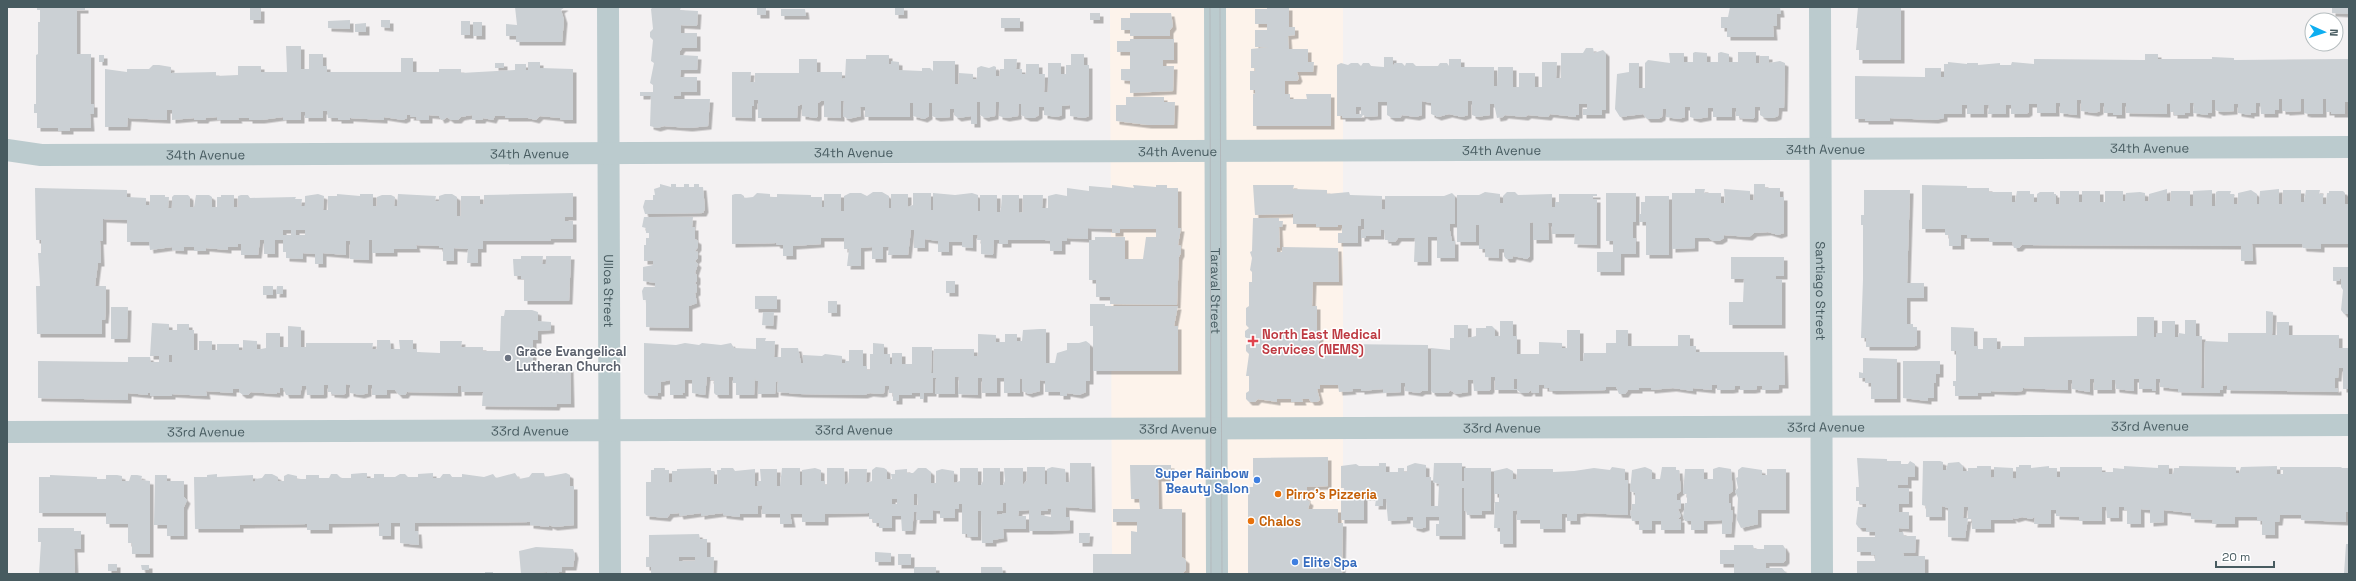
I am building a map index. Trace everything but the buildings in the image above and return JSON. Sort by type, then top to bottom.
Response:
[{"type":"street","name":"Ulloa Street","points":[[608,7],[610,574]]},
{"type":"street","name":"Taraval Street","points":[[1215,7],[1216,574]]},
{"type":"street","name":"Santiago Street","points":[[1820,7],[1822,574]]},
{"type":"street","name":"34th Avenue","points":[[7,150],[40,155],[2349,147]]},
{"type":"street","name":"33rd Avenue","points":[[7,432],[2349,425]]},
{"type":"shaded area","points":[[1110,7],[1343,7],[1343,574],[1112,574]]},
{"type":"tram line","points":[[1210,7],[1211,574]]},
{"type":"tram line","points":[[1220,7],[1222,574]]},
{"type":"place","name":"North East Medical Services (NEMS)","points":[[1253,341]]},
{"type":"place","name":"Grace Evangelical Lutheran Church","points":[[508,358]]},
{"type":"place","name":"Super Rainbow Beauty Salon","points":[[1257,480]]},
{"type":"place","name":"Pirro's Pizzeria","points":[[1278,494]]},
{"type":"place","name":"Chalos","points":[[1251,521]]},
{"type":"place","name":"Elite Spa","points":[[1295,562]]}]
